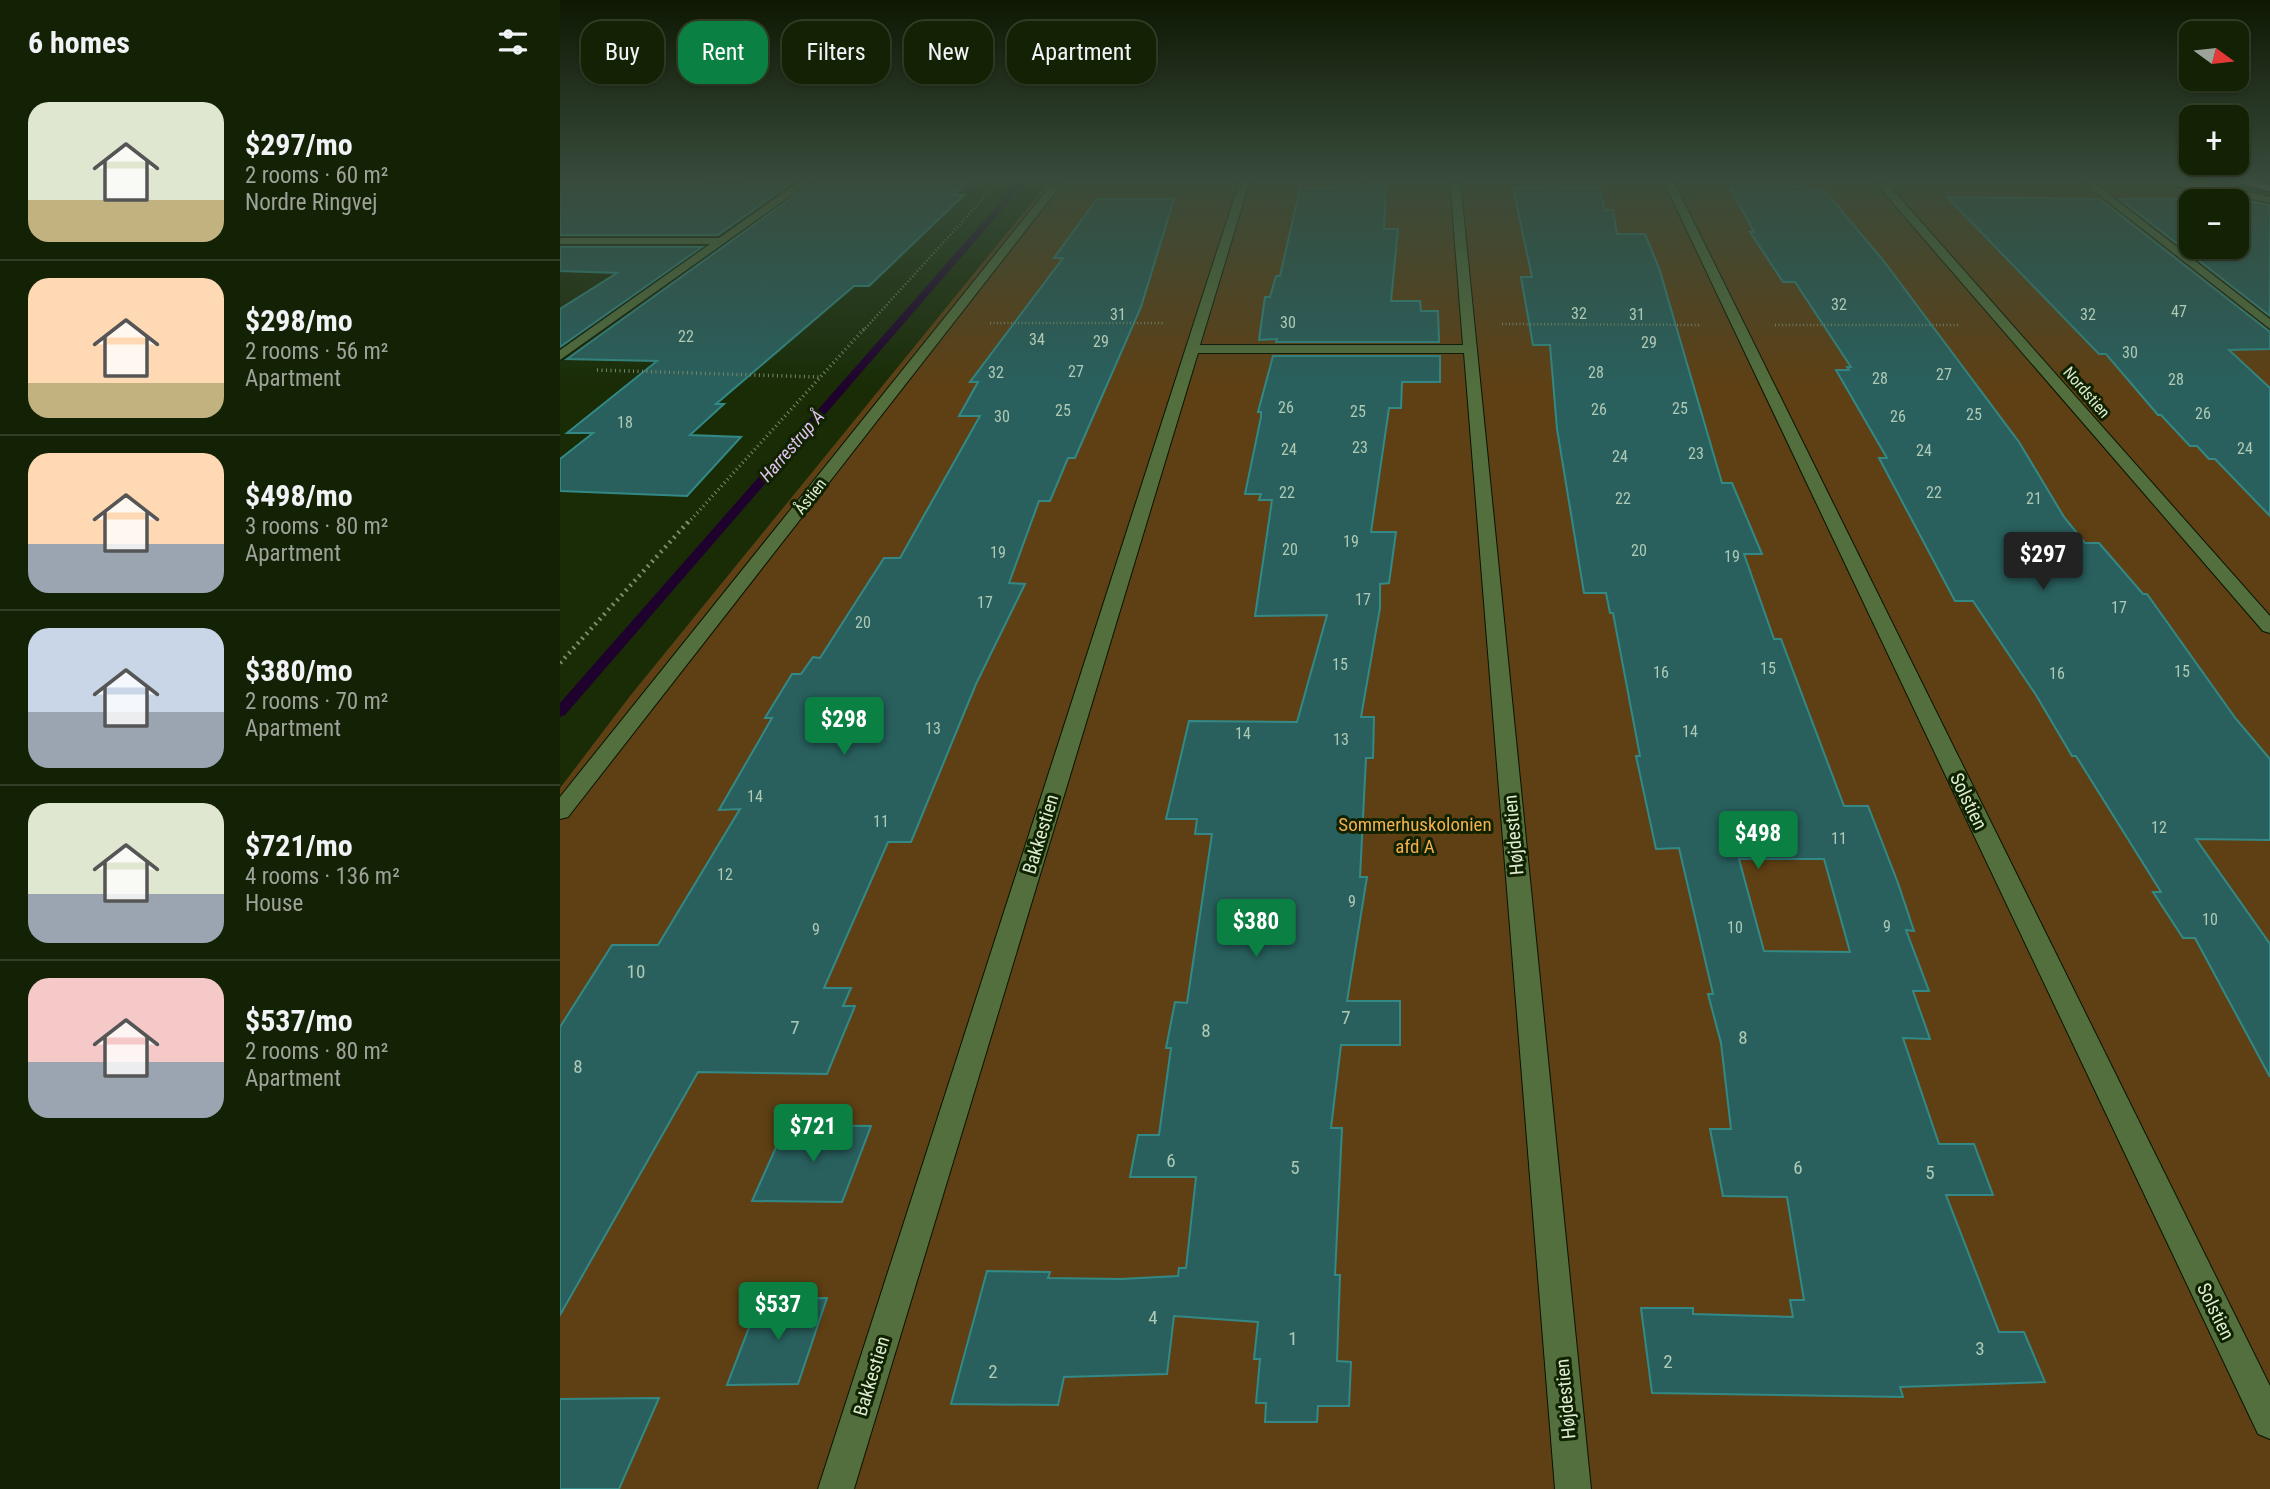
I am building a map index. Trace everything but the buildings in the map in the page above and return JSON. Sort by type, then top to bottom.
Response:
[{"type":"street","points":[[560,356],[708,249]]},
{"type":"street","name":"Åstien","points":[[560,812],[1005,249]]},
{"type":"street","name":"Bakkestien","points":[[836,1489],[1223,249]]},
{"type":"street","name":"Højdestien","points":[[1460,249],[1573,1489]]},
{"type":"street","name":"Solstien","points":[[1702,249],[2270,1422]]},
{"type":"street","name":"Nordstien","points":[[1939,249],[2270,627]]},
{"type":"street","points":[[2174,249],[2270,325]]},
{"type":"street","points":[[1191,349],[1468,349]]},
{"type":"path","points":[[560,663],[937,249]]},
{"type":"path","points":[[947,323],[1199,323]]},
{"type":"path","points":[[588,369],[820,377]]},
{"type":"green space","name":"Sommerhuskolonien afd A","points":[[993,249],[2179,249],[2179,259],[2249,259],[2249,249],[2270,249],[2270,1489],[560,1489],[560,788],[630,696]]},
{"type":"waterway","name":"Harrestrup Å","points":[[560,712],[963,249]]}]
